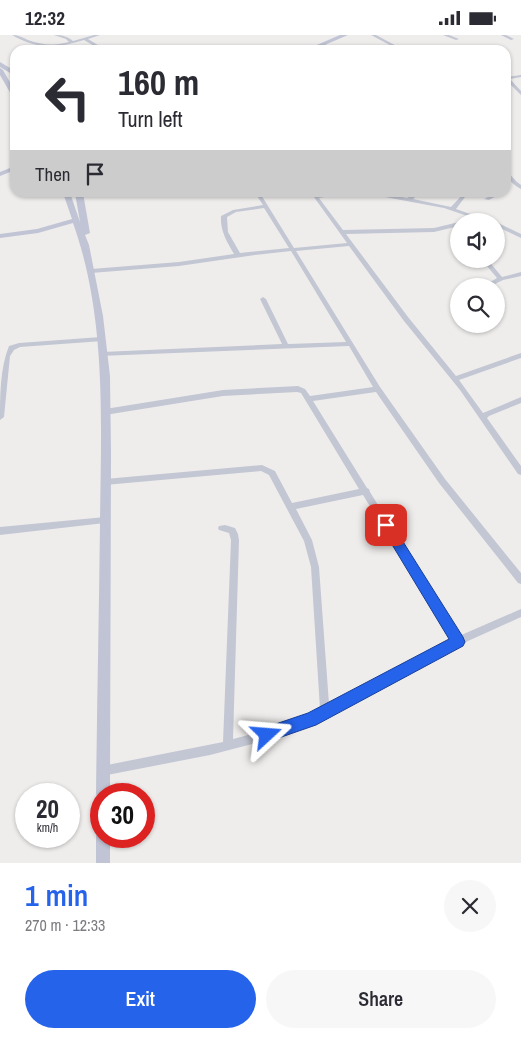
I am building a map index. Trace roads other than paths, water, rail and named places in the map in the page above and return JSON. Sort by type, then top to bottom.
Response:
[{"type":"street","points":[[14,35],[37,45]]},
{"type":"street","points":[[56,35],[67,38],[72,43]]},
{"type":"street","points":[[67,45],[98,35]]},
{"type":"street","points":[[323,44],[345,35]]},
{"type":"street","points":[[373,35],[392,45]]},
{"type":"street","points":[[445,35],[457,39]]},
{"type":"street","points":[[504,35],[512,39]]},
{"type":"street","points":[[85,39],[95,45]]},
{"type":"street","points":[[0,70],[10,87]]},
{"type":"street","points":[[511,83],[521,94]]},
{"type":"street","points":[[511,178],[521,187]]},
{"type":"street","points":[[511,185],[515,183]]},
{"type":"street","points":[[68,197],[85,245],[91,271],[101,339],[106,413],[103,783]]},
{"type":"street","points":[[80,197],[85,219],[85,245]]},
{"type":"street","points":[[261,197],[291,249],[378,389],[442,481],[521,581]]},
{"type":"street","points":[[316,197],[406,319],[455,379],[521,472]]},
{"type":"street","points":[[393,197],[463,213]]},
{"type":"street","points":[[408,200],[412,197]]},
{"type":"street","points":[[452,209],[462,197]]},
{"type":"street","points":[[487,199],[491,197]]},
{"type":"street","points":[[238,256],[224,229],[224,216],[235,211],[266,206]]},
{"type":"street","points":[[60,223],[72,209]]},
{"type":"street","points":[[46,229],[60,223],[78,223]]},
{"type":"street","points":[[0,235],[78,223]]},
{"type":"street","points":[[342,232],[434,230],[450,226]]},
{"type":"street","points":[[505,228],[521,236]]},
{"type":"street","points":[[91,271],[179,264],[291,249],[351,244]]},
{"type":"street","points":[[492,268],[500,278]]},
{"type":"street","points":[[505,278],[521,274]]},
{"type":"street","points":[[263,299],[286,346]]},
{"type":"street","points":[[0,417],[7,356],[11,348],[19,345],[101,339]]},
{"type":"street","points":[[102,354],[351,344]]},
{"type":"street","points":[[455,379],[521,355]]},
{"type":"street","points":[[106,413],[223,393],[298,389],[303,391],[458,642]]},
{"type":"street","points":[[309,399],[378,389]]},
{"type":"street","points":[[483,418],[486,414],[521,401]]},
{"type":"street","points":[[106,482],[262,469],[272,473],[308,540],[315,567],[325,712]]},
{"type":"street","points":[[290,507],[366,491]]},
{"type":"street","points":[[0,531],[105,520]]},
{"type":"street","points":[[222,528],[233,531],[235,540],[228,745]]},
{"type":"street","points":[[102,771],[228,745],[293,725],[325,712],[458,642],[521,613]]},
{"type":"street","points":[[103,848],[103,863]]}]
